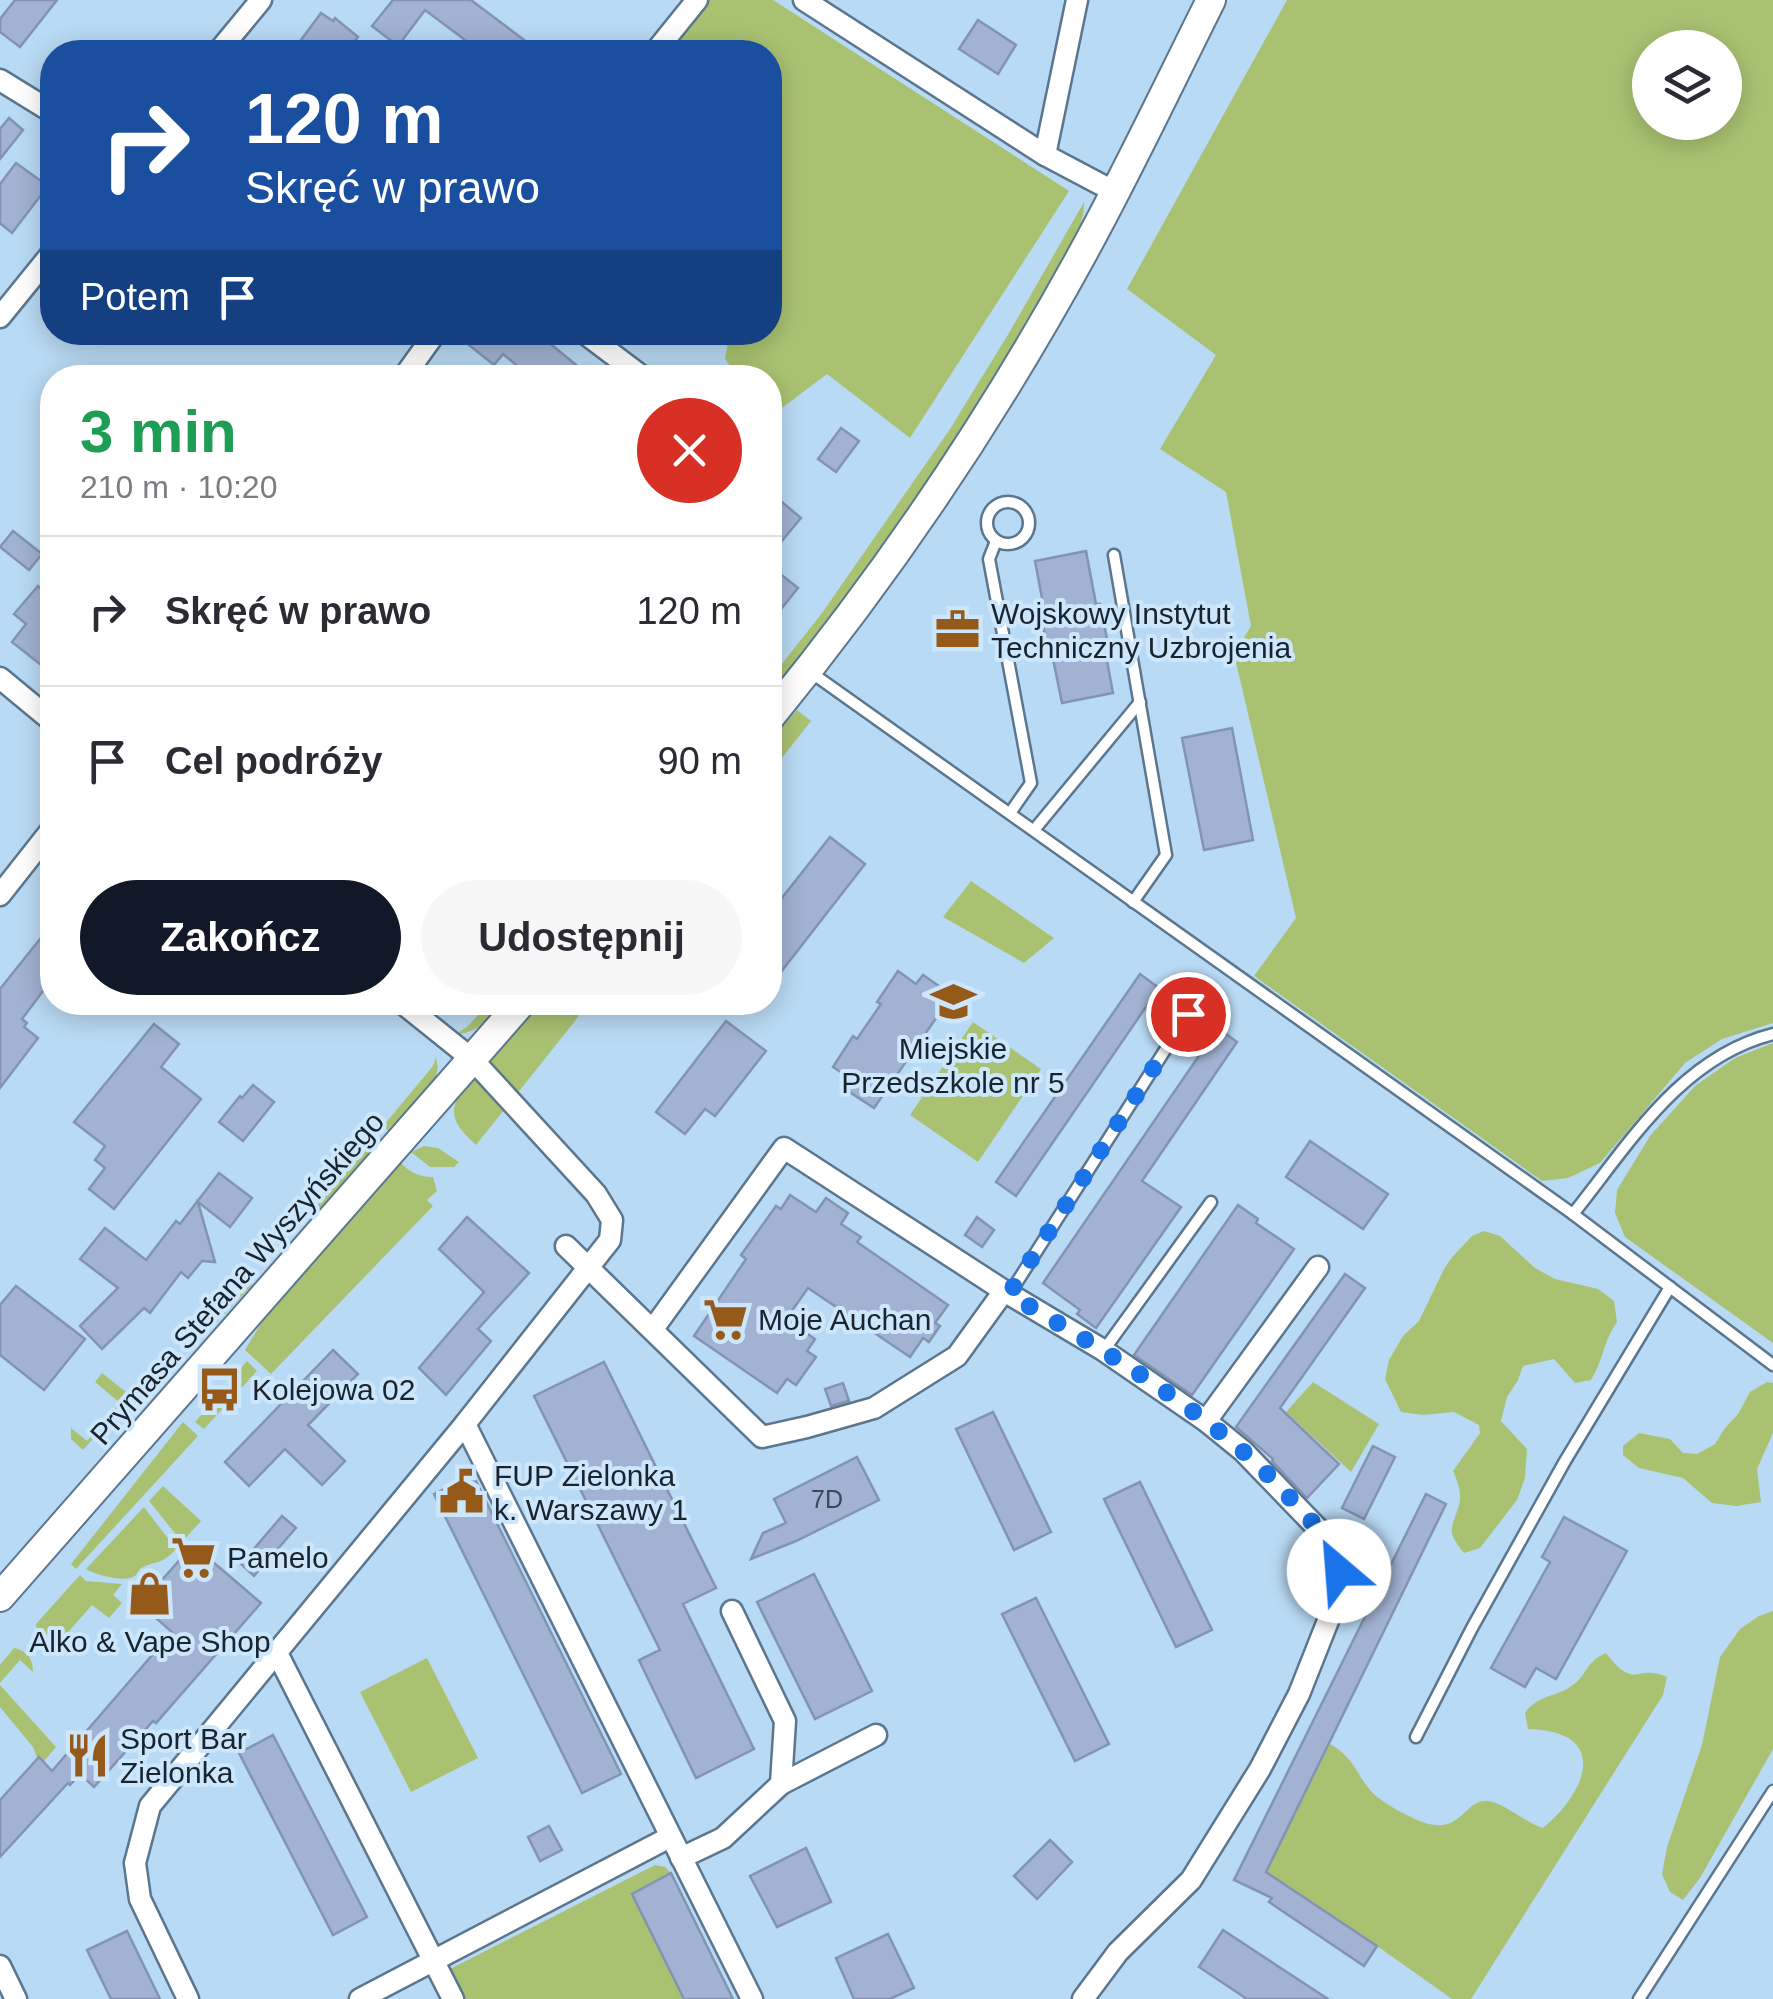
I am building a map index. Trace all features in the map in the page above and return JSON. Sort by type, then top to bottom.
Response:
[{"type":"main road","points":[[782,702],[834,638],[976,433],[1067,281],[1211,0]]},
{"type":"main road","name":"Prymasa Stefana Wyszyńskiego","points":[[0,1597],[511,1015]]},
{"type":"street","points":[[228,40],[261,0]]},
{"type":"street","points":[[664,40],[696,0]]},
{"type":"street","points":[[804,0],[1045,155],[1115,192]]},
{"type":"street","points":[[1045,155],[1077,0]]},
{"type":"street","points":[[0,80],[40,105]]},
{"type":"street","points":[[0,317],[40,268]]},
{"type":"street","points":[[600,345],[627,365]]},
{"type":"street","points":[[0,678],[40,711]]},
{"type":"street","points":[[0,896],[40,845]]},
{"type":"street","points":[[188,1999],[140,1899],[135,1863],[150,1806],[465,1424],[610,1240],[612,1220],[596,1194],[472,1060],[417,1015]]},
{"type":"street","points":[[653,1330],[784,1148],[1103,1350],[1206,1421],[1243,1451],[1325,1536],[1339,1571],[1338,1593],[1299,1694],[1254,1780],[1191,1880],[1118,1952],[1083,1999]]},
{"type":"street","points":[[566,1246],[762,1436],[807,1428],[874,1408],[958,1356],[1006,1292]]},
{"type":"street","points":[[1206,1421],[1318,1267]]},
{"type":"street","points":[[465,1424],[752,1999]]},
{"type":"street","points":[[732,1612],[784,1721],[781,1784]]},
{"type":"street","points":[[277,1652],[454,1999]]},
{"type":"street","points":[[681,1858],[724,1838],[781,1784],[876,1735]]},
{"type":"street","points":[[360,1999],[670,1837]]},
{"type":"street","points":[[0,1966],[16,1999]]},
{"type":"lane","points":[[1002,503],[1019,505],[1029,519],[1026,535],[1012,544],[996,541],[987,528],[990,512],[1002,503]]},
{"type":"lane","points":[[996,541],[989,559],[1031,783],[1010,813]]},
{"type":"lane","points":[[1114,554],[1166,855],[1132,902]]},
{"type":"lane","points":[[808,670],[1573,1214],[1773,1365]]},
{"type":"lane","points":[[1034,830],[1140,702]]},
{"type":"lane","points":[[1006,1292],[1188,1014]]},
{"type":"lane","points":[[1573,1214],[1666,1099],[1693,1073],[1724,1051],[1773,1034]]},
{"type":"lane","points":[[1103,1350],[1210,1202]]},
{"type":"lane","points":[[1416,1736],[1565,1461],[1670,1287]]},
{"type":"lane","points":[[1639,1999],[1773,1791]]},
{"type":"green space","points":[[709,0],[773,0],[1069,191],[910,438],[827,374],[782,408],[782,365],[730,365],[725,358],[728,345],[782,345],[782,40],[678,40]]},
{"type":"green space","points":[[1287,0],[1773,0],[1773,1023],[1722,1039],[1685,1063],[1600,1163],[1568,1178],[1542,1181],[1254,976],[1296,918],[1234,654],[1251,626],[1226,492],[1160,449],[1216,355],[1127,289]]},
{"type":"green space","points":[[1084,202],[1080,227],[1067,254],[944,455],[878,553],[782,679],[782,664],[950,429]]},
{"type":"green space","points":[[797,710],[811,721],[782,758],[782,727]]},
{"type":"green space","points":[[971,881],[1054,938],[1024,963],[943,917]]},
{"type":"green space","points":[[478,1015],[492,1015],[477,1028],[456,1034]]},
{"type":"green space","points":[[531,1015],[579,1016],[476,1145],[455,1119],[457,1099]]},
{"type":"green space","points":[[973,1022],[1041,1069],[978,1162],[910,1115]]},
{"type":"green space","points":[[1773,1043],[1773,1343],[1625,1237],[1615,1213],[1617,1190],[1650,1136],[1695,1086],[1735,1058]]},
{"type":"green space","points":[[436,1057],[435,1079],[388,1131],[384,1125],[433,1066]]},
{"type":"green space","points":[[371,1139],[379,1142],[315,1214],[309,1209]]},
{"type":"green space","points":[[424,1146],[438,1148],[459,1162],[454,1167],[430,1167],[411,1152]]},
{"type":"green space","points":[[401,1163],[416,1174],[433,1177],[437,1191],[427,1200],[433,1206],[271,1374],[245,1350],[263,1320]]},
{"type":"green space","points":[[1484,1231],[1500,1236],[1535,1268],[1555,1279],[1598,1289],[1614,1301],[1617,1322],[1591,1380],[1575,1383],[1554,1359],[1523,1366],[1507,1397],[1501,1421],[1527,1449],[1525,1478],[1517,1500],[1480,1548],[1464,1553],[1452,1534],[1460,1496],[1453,1471],[1480,1433],[1479,1425],[1454,1412],[1401,1412],[1385,1379],[1389,1360],[1403,1336],[1419,1321],[1444,1269],[1472,1236]]},
{"type":"green space","points":[[247,1280],[253,1284],[213,1326],[205,1327]]},
{"type":"green space","points":[[247,1361],[257,1371],[204,1429],[195,1422]]},
{"type":"green space","points":[[102,1373],[131,1396],[83,1450],[71,1439],[71,1428],[87,1441],[120,1403],[95,1382]]},
{"type":"green space","points":[[1313,1382],[1379,1424],[1351,1472],[1286,1412]]},
{"type":"green space","points":[[1767,1382],[1773,1383],[1773,1433],[1757,1469],[1761,1502],[1736,1506],[1712,1503],[1683,1478],[1639,1468],[1623,1455],[1623,1446],[1639,1433],[1670,1439],[1683,1453],[1697,1454],[1715,1444],[1750,1392]]},
{"type":"green space","points":[[183,1422],[198,1436],[76,1569],[71,1564]]},
{"type":"green space","points":[[163,1486],[201,1521],[182,1542],[149,1501]]},
{"type":"green space","points":[[144,1507],[176,1549],[130,1578],[110,1577],[86,1569]]},
{"type":"green space","points":[[80,1575],[86,1581],[122,1584],[113,1595],[122,1603],[109,1618],[92,1605],[63,1638],[56,1641],[43,1636],[36,1624]]},
{"type":"green space","points":[[1773,1611],[1773,1749],[1700,1878],[1683,1900],[1670,1892],[1662,1874],[1667,1847],[1702,1745],[1720,1657],[1740,1629]]},
{"type":"green space","points":[[14,1648],[29,1656],[33,1672],[20,1660],[0,1683],[0,1665]]},
{"type":"green space","points":[[1606,1653],[1630,1674],[1667,1677],[1663,1695],[1471,1999],[1452,1999],[1266,1872],[1330,1744],[1346,1756],[1376,1796],[1417,1820],[1444,1825],[1479,1802],[1487,1801],[1543,1828],[1559,1813],[1580,1781],[1581,1751],[1571,1740],[1554,1732],[1528,1729],[1525,1713],[1535,1703],[1573,1685],[1594,1660]]},
{"type":"green space","points":[[427,1658],[478,1758],[411,1792],[360,1692]]},
{"type":"green space","points":[[0,1685],[56,1747],[44,1761],[49,1767],[43,1774],[33,1747],[0,1707]]},
{"type":"green space","points":[[655,1865],[671,1873],[632,1894],[684,1999],[460,1999],[446,1971]]},
{"type":"building","points":[[15,0],[57,0],[20,47],[0,32],[0,19]]},
{"type":"building","points":[[393,0],[471,0],[524,40],[465,40],[425,10],[402,40],[390,40],[372,26]]},
{"type":"building","points":[[321,13],[333,21],[335,18],[358,37],[356,40],[301,40]]},
{"type":"building","points":[[978,20],[1016,45],[998,74],[959,49]]},
{"type":"building","points":[[9,118],[23,130],[0,159],[0,129]]},
{"type":"building","points":[[16,163],[40,180],[40,196],[12,233],[0,223],[0,184]]},
{"type":"building","points":[[469,345],[552,345],[576,365],[516,365],[503,354],[494,365]]},
{"type":"building","points":[[841,428],[859,441],[836,472],[818,459]]},
{"type":"building","points":[[782,502],[801,518],[782,541]]},
{"type":"building","points":[[13,531],[40,556],[29,570],[0,547]]},
{"type":"building","points":[[1086,551],[1107,639],[1103,639],[1113,693],[1062,703],[1041,615],[1045,614],[1035,561]]},
{"type":"building","points":[[782,575],[798,588],[782,608]]},
{"type":"building","points":[[40,588],[40,664],[12,642],[26,624],[14,614]]},
{"type":"building","points":[[1232,728],[1253,840],[1204,850],[1182,738]]},
{"type":"building","points":[[830,837],[865,864],[782,971],[782,898]]},
{"type":"building","points":[[40,939],[40,995],[22,1019],[27,1023],[24,1027],[38,1038],[0,1088],[0,989]]},
{"type":"building","points":[[898,971],[916,984],[923,975],[952,995],[874,1108],[845,1089],[851,1079],[833,1067],[881,1004],[877,1002]]},
{"type":"building","points":[[1140,974],[1159,988],[1016,1196],[996,1182]]},
{"type":"building","points":[[726,1021],[766,1051],[715,1116],[705,1109],[685,1134],[656,1112]]},
{"type":"building","points":[[154,1024],[179,1044],[161,1067],[201,1099],[114,1209],[89,1189],[105,1168],[95,1160],[105,1146],[74,1122]]},
{"type":"building","points":[[1218,1028],[1237,1042],[1142,1181],[1181,1207],[1096,1328],[1077,1314],[1080,1310],[1043,1283]]},
{"type":"building","points":[[253,1085],[274,1102],[243,1141],[219,1122]]},
{"type":"building","points":[[1310,1141],[1388,1194],[1363,1229],[1286,1177]]},
{"type":"building","points":[[219,1173],[252,1198],[230,1227],[198,1202],[215,1262],[202,1261],[188,1278],[181,1272],[150,1313],[144,1308],[102,1349],[80,1326],[118,1288],[80,1259],[105,1228],[146,1260]]},
{"type":"building","points":[[790,1195],[816,1212],[826,1198],[848,1213],[841,1224],[861,1237],[857,1242],[948,1305],[935,1323],[940,1326],[929,1342],[923,1338],[910,1357],[808,1288],[786,1319],[815,1339],[807,1351],[816,1357],[796,1385],[787,1379],[777,1393],[694,1336],[746,1259],[741,1255],[776,1206],[781,1209]]},
{"type":"building","points":[[1238,1205],[1258,1219],[1256,1223],[1294,1249],[1192,1395],[1134,1355]]},
{"type":"building","points":[[467,1217],[529,1273],[478,1329],[491,1341],[446,1395],[419,1368],[484,1292],[439,1249]]},
{"type":"building","points":[[977,1217],[994,1230],[982,1247],[965,1235]]},
{"type":"building","points":[[1345,1274],[1365,1288],[1280,1408],[1339,1464],[1307,1498],[1273,1459],[1236,1427]]},
{"type":"building","points":[[16,1286],[85,1339],[44,1390],[0,1355],[0,1305]]},
{"type":"building","points":[[333,1350],[358,1374],[308,1425],[345,1461],[322,1485],[285,1449],[249,1486],[225,1462]]},
{"type":"building","points":[[604,1362],[716,1588],[683,1604],[754,1749],[696,1778],[639,1660],[660,1650],[534,1396]]},
{"type":"building","points":[[843,1383],[849,1401],[831,1406],[825,1389]]},
{"type":"building","points":[[993,1412],[1051,1532],[1014,1550],[956,1429]]},
{"type":"building","points":[[1373,1446],[1395,1457],[1364,1519],[1342,1508]]},
{"type":"building","points":[[857,1457],[879,1500],[751,1559],[763,1533],[786,1523],[774,1499]]},
{"type":"building","points":[[473,1475],[621,1774],[582,1793],[434,1494]]},
{"type":"building","points":[[1140,1482],[1212,1630],[1176,1647],[1104,1499]]},
{"type":"building","points":[[1426,1494],[1446,1504],[1266,1872],[1377,1946],[1364,1966],[1269,1902],[1272,1898],[1234,1880]]},
{"type":"building","points":[[282,1516],[296,1528],[254,1576],[241,1564]]},
{"type":"building","points":[[1564,1517],[1627,1551],[1556,1679],[1536,1668],[1525,1687],[1491,1668],[1550,1562],[1542,1557]]},
{"type":"building","points":[[193,1545],[261,1603],[94,1787],[80,1774],[0,1857],[0,1800],[39,1757],[52,1771],[172,1632],[132,1597],[152,1573],[161,1581]]},
{"type":"building","points":[[814,1574],[872,1691],[815,1719],[757,1602]]},
{"type":"building","points":[[1036,1598],[1109,1744],[1075,1761],[1002,1614]]},
{"type":"building","points":[[273,1735],[367,1917],[333,1935],[239,1753]]},
{"type":"building","points":[[549,1826],[562,1850],[540,1861],[528,1837]]},
{"type":"building","points":[[1050,1840],[1072,1862],[1037,1899],[1014,1876]]},
{"type":"building","points":[[806,1848],[831,1902],[777,1927],[750,1876]]},
{"type":"building","points":[[671,1873],[733,1999],[684,1999],[632,1894]]},
{"type":"building","points":[[1223,1930],[1328,1999],[1247,1999],[1199,1967]]},
{"type":"building","points":[[127,1931],[160,1999],[111,1999],[87,1950]]},
{"type":"building","points":[[888,1934],[914,1988],[890,1999],[854,1999],[836,1958]]},
{"type":"place","name":"Wojskowy Instytut Techniczny Uzbrojenia","points":[[958,630]]},
{"type":"place","name":"Miejskie Przedszkole nr 5","points":[[953,1001]]},
{"type":"place","name":"Moje Auchan","points":[[725,1319]]},
{"type":"place","name":"Kolejowa 02","points":[[219,1389]]},
{"type":"place","name":"FUP Zielonka k. Warszawy 1","points":[[461,1492]]},
{"type":"place","name":"Pamelo","points":[[194,1557]]},
{"type":"place","name":"Alko & Vape Shop","points":[[150,1594]]},
{"type":"place","name":"Sport Bar Zielonka","points":[[87,1755]]},
{"type":"route","points":[[1188,1014],[1009,1294],[1103,1350],[1243,1451],[1325,1536],[1339,1571]]}]
